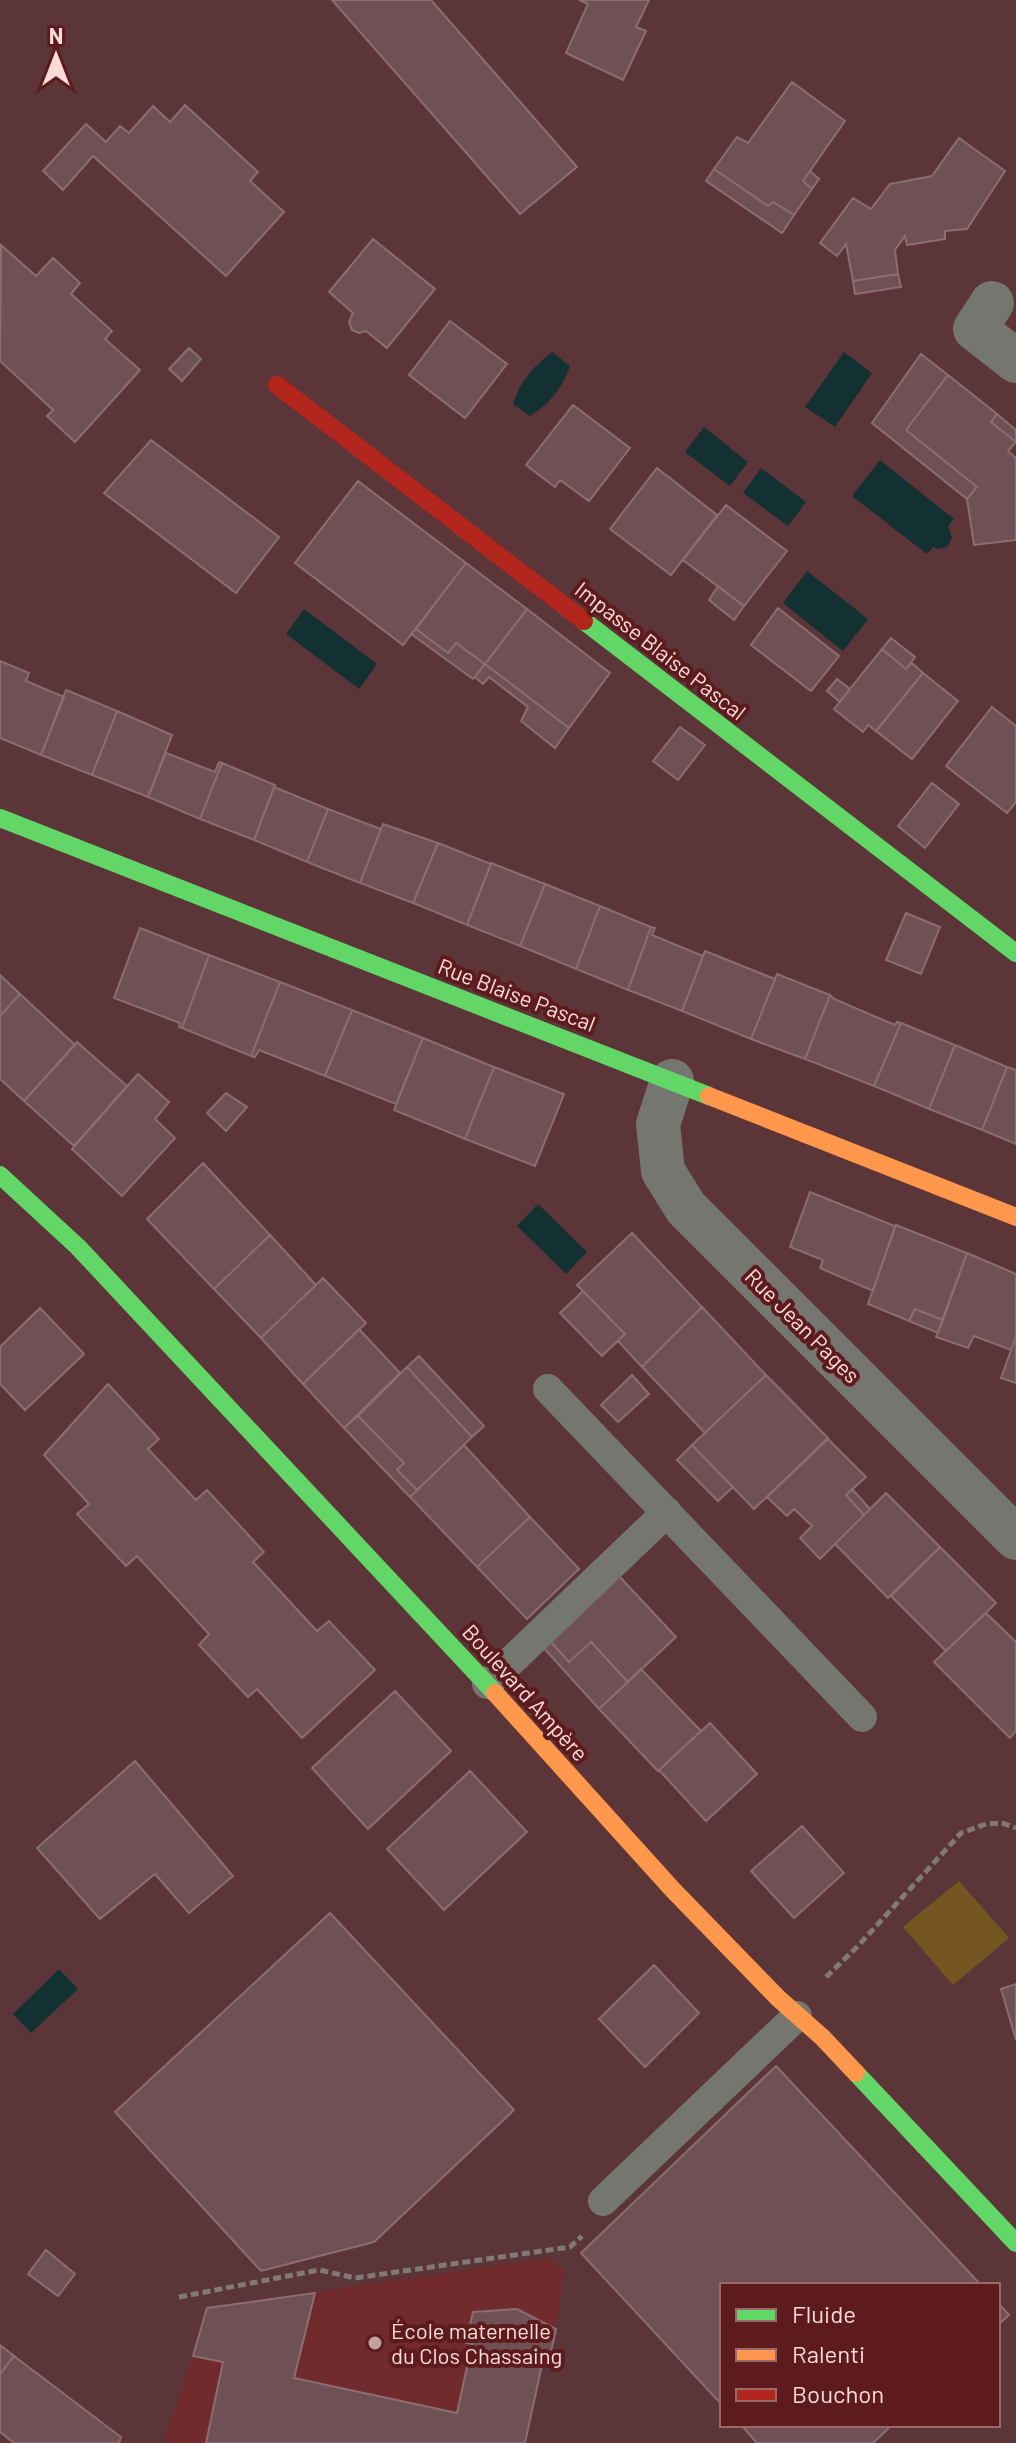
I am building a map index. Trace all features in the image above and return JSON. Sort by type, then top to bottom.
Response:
[{"type":"street","points":[[992,303],[975,329],[1016,361]]},
{"type":"street","name":"Impasse Blaise Pascal","points":[[277,385],[1016,953]]},
{"type":"street","name":"Rue Blaise Pascal","points":[[0,818],[1016,1217]]},
{"type":"street","name":"Rue Jean Pages","points":[[672,1081],[658,1124],[663,1171],[686,1208],[1016,1538]]},
{"type":"street","name":"Boulevard Ampère","points":[[0,1175],[78,1247],[487,1684],[673,1890],[788,2007],[823,2038],[1016,2243]]},
{"type":"lane","points":[[548,1389],[862,1717]]},
{"type":"lane","points":[[487,1684],[667,1512]]},
{"type":"lane","points":[[603,2201],[788,2007]]},
{"type":"path","points":[[788,2007],[816,1987],[857,1947],[961,1833],[986,1824],[1002,1823],[1016,1828]]},
{"type":"path","points":[[179,2297],[319,2270],[355,2278],[570,2247],[592,2226],[603,2201]]},
{"type":"shaded area","points":[[959,1881],[1009,1938],[953,1985],[903,1927]]},
{"type":"shaded area","name":"École maternelle du Clos Chassaing","points":[[550,2258],[564,2271],[549,2361],[543,2360],[525,2443],[163,2443],[207,2308]]},
{"type":"water","points":[[552,352],[570,366],[554,395],[530,416],[513,404],[528,375]]},
{"type":"water","points":[[844,352],[872,373],[835,427],[805,407]]},
{"type":"water","points":[[704,427],[748,462],[730,486],[685,452]]},
{"type":"water","points":[[880,460],[954,519],[948,526],[952,538],[947,547],[933,547],[927,554],[852,496]]},
{"type":"water","points":[[761,468],[806,502],[788,526],[743,493]]},
{"type":"water","points":[[807,571],[868,619],[843,651],[783,603]]},
{"type":"water","points":[[304,609],[377,664],[359,689],[286,634]]},
{"type":"water","points":[[538,1204],[587,1252],[566,1274],[517,1226]]},
{"type":"water","points":[[59,1969],[78,1989],[31,2033],[13,2014]]},
{"type":"building","points":[[332,0],[431,0],[577,167],[520,214]]},
{"type":"building","points":[[579,0],[649,0],[636,27],[646,31],[623,80],[566,53],[588,4]]},
{"type":"building","points":[[792,82],[845,121],[803,181],[812,189],[794,215],[773,202],[768,206],[714,169],[737,137],[748,143]]},
{"type":"building","points":[[185,105],[258,172],[250,181],[284,212],[226,276],[93,156],[63,190],[43,171],[86,124],[106,142],[120,126],[129,133],[153,106],[170,122]]},
{"type":"building","points":[[959,138],[1005,171],[967,229],[945,231],[945,239],[907,245],[905,236],[895,250],[898,274],[853,281],[846,244],[837,256],[820,243],[853,198],[871,209],[890,184],[932,176]]},
{"type":"building","points":[[714,169],[768,206],[773,202],[794,215],[782,233],[706,181]]},
{"type":"building","points":[[810,171],[819,179],[812,189],[803,181]]},
{"type":"building","points":[[373,239],[435,289],[387,348],[366,331],[359,333],[352,330],[349,322],[353,313],[329,292]]},
{"type":"building","points":[[1,245],[36,276],[53,258],[80,283],[71,294],[112,331],[105,339],[140,370],[75,442],[47,416],[53,410],[0,361]]},
{"type":"building","points":[[898,274],[901,287],[855,294],[853,281]]},
{"type":"building","points":[[450,321],[507,364],[465,418],[409,375]]},
{"type":"building","points":[[189,348],[201,359],[182,381],[169,369]]},
{"type":"building","points":[[921,354],[948,375],[906,430],[977,487],[967,499],[872,423]]},
{"type":"building","points":[[948,375],[997,414],[991,422],[1016,442],[1008,451],[1016,458],[1016,540],[974,545],[967,499],[977,487],[906,430]]},
{"type":"building","points":[[573,405],[630,448],[589,501],[560,480],[555,487],[526,465]]},
{"type":"building","points":[[997,414],[1016,430],[1016,442],[991,422]]},
{"type":"building","points":[[151,440],[279,537],[236,593],[104,493]]},
{"type":"building","points":[[657,468],[717,515],[671,575],[610,529]]},
{"type":"building","points":[[358,481],[466,563],[403,645],[295,563]]},
{"type":"building","points":[[726,505],[787,551],[744,606],[683,560]]},
{"type":"building","points":[[466,563],[527,609],[485,664],[456,643],[448,653],[416,629]]},
{"type":"building","points":[[718,586],[744,606],[734,620],[709,600]]},
{"type":"building","points":[[778,608],[839,656],[811,691],[751,645]]},
{"type":"building","points":[[527,609],[610,673],[569,728],[485,664]]},
{"type":"building","points":[[416,629],[448,653],[456,643],[485,664],[473,679],[411,634]]},
{"type":"building","points":[[891,638],[915,657],[906,669],[882,649]]},
{"type":"building","points":[[882,649],[906,669],[912,663],[923,673],[876,731],[868,725],[863,732],[834,709]]},
{"type":"building","points":[[0,661],[29,673],[26,681],[64,697],[41,755],[0,738]]},
{"type":"building","points":[[485,664],[569,728],[555,748],[521,721],[528,707],[489,677],[483,684],[475,677]]},
{"type":"building","points":[[923,673],[958,701],[912,759],[876,731]]},
{"type":"building","points":[[837,679],[850,689],[840,702],[827,691]]},
{"type":"building","points":[[66,690],[117,711],[92,775],[41,755]]},
{"type":"building","points":[[992,707],[1016,726],[1016,802],[1007,813],[946,766]]},
{"type":"building","points":[[117,711],[172,735],[148,797],[92,775]]},
{"type":"building","points":[[680,727],[705,745],[678,780],[653,761]]},
{"type":"building","points":[[166,753],[215,772],[219,762],[222,763],[200,819],[148,797]]},
{"type":"building","points":[[222,763],[275,785],[254,840],[200,819]]},
{"type":"building","points":[[932,783],[959,804],[925,848],[898,826]]},
{"type":"building","points":[[274,787],[328,809],[307,862],[254,840]]},
{"type":"building","points":[[328,809],[381,829],[360,883],[307,862]]},
{"type":"building","points":[[383,824],[438,843],[413,903],[360,883]]},
{"type":"building","points":[[438,843],[491,864],[467,925],[413,903]]},
{"type":"building","points":[[491,863],[545,884],[520,946],[467,925]]},
{"type":"building","points":[[545,884],[600,906],[576,969],[520,946]]},
{"type":"building","points":[[600,906],[651,927],[628,990],[576,969]]},
{"type":"building","points":[[906,913],[940,927],[921,974],[886,960]]},
{"type":"building","points":[[651,927],[655,928],[652,935],[703,956],[682,1011],[628,990]]},
{"type":"building","points":[[140,928],[209,955],[182,1028],[179,1027],[180,1023],[114,998]]},
{"type":"building","points":[[705,951],[775,979],[751,1039],[682,1011]]},
{"type":"building","points":[[209,955],[280,982],[251,1056],[182,1028]]},
{"type":"building","points":[[777,974],[830,995],[805,1059],[751,1039]]},
{"type":"building","points":[[0,975],[20,994],[0,1016]]},
{"type":"building","points":[[280,982],[352,1010],[325,1076],[259,1050],[255,1057],[251,1056]]},
{"type":"building","points":[[20,994],[75,1045],[24,1101],[0,1079],[0,1016]]},
{"type":"building","points":[[830,995],[895,1025],[901,1023],[874,1086],[805,1059]]},
{"type":"building","points":[[352,1010],[423,1038],[396,1104],[325,1076]]},
{"type":"building","points":[[901,1023],[955,1045],[929,1109],[874,1086]]},
{"type":"building","points":[[423,1038],[494,1067],[465,1139],[394,1110]]},
{"type":"building","points":[[77,1042],[127,1086],[74,1146],[24,1101]]},
{"type":"building","points":[[955,1045],[1007,1067],[982,1130],[929,1109]]},
{"type":"building","points":[[494,1067],[564,1094],[535,1166],[465,1139]]},
{"type":"building","points":[[1007,1067],[1016,1070],[1016,1144],[982,1130]]},
{"type":"building","points":[[138,1074],[169,1102],[155,1119],[175,1138],[122,1196],[72,1149]]},
{"type":"building","points":[[226,1093],[247,1107],[226,1131],[207,1113]]},
{"type":"building","points":[[203,1163],[270,1235],[214,1289],[147,1219]]},
{"type":"building","points":[[810,1192],[895,1226],[873,1291],[820,1268],[823,1260],[790,1247]]},
{"type":"building","points":[[896,1225],[967,1253],[943,1320],[915,1309],[909,1321],[868,1304]]},
{"type":"building","points":[[632,1233],[702,1307],[642,1367],[618,1341],[625,1334],[577,1285]]},
{"type":"building","points":[[270,1235],[316,1285],[261,1338],[214,1289]]},
{"type":"building","points":[[967,1253],[1016,1274],[1016,1336],[1011,1350],[974,1336],[968,1348],[936,1337]]},
{"type":"building","points":[[323,1278],[366,1323],[303,1384],[261,1338]]},
{"type":"building","points":[[583,1291],[625,1334],[602,1356],[560,1313]]},
{"type":"building","points":[[702,1307],[766,1375],[705,1433],[642,1367]]},
{"type":"building","points":[[40,1308],[84,1354],[25,1410],[0,1384],[0,1347]]},
{"type":"building","points":[[915,1309],[943,1320],[938,1333],[909,1321]]},
{"type":"building","points":[[359,1329],[400,1373],[344,1428],[303,1384]]},
{"type":"building","points":[[1016,1336],[1016,1383],[1001,1378]]},
{"type":"building","points":[[419,1356],[484,1426],[472,1437],[407,1367]]},
{"type":"building","points":[[407,1367],[472,1437],[417,1490],[397,1470],[404,1463],[358,1416]]},
{"type":"building","points":[[632,1375],[649,1394],[618,1422],[601,1405]]},
{"type":"building","points":[[766,1375],[828,1438],[754,1509],[692,1445]]},
{"type":"building","points":[[108,1384],[159,1439],[148,1449],[196,1500],[207,1490],[264,1552],[253,1562],[317,1631],[329,1621],[375,1670],[302,1738],[257,1689],[248,1697],[199,1645],[209,1634],[137,1556],[126,1566],[77,1514],[89,1504],[44,1455]]},
{"type":"building","points":[[358,1416],[404,1463],[397,1470],[417,1490],[410,1497],[344,1428]]},
{"type":"building","points":[[828,1439],[866,1477],[846,1495],[864,1515],[820,1559],[800,1538],[812,1526],[794,1509],[787,1516],[767,1497]]},
{"type":"building","points":[[464,1445],[530,1517],[477,1567],[410,1497]]},
{"type":"building","points":[[692,1445],[733,1487],[718,1501],[677,1460]]},
{"type":"building","points":[[852,1489],[870,1509],[864,1515],[846,1495]]},
{"type":"building","points":[[886,1493],[940,1547],[888,1598],[835,1544]]},
{"type":"building","points":[[530,1517],[579,1569],[527,1619],[477,1567]]},
{"type":"building","points":[[940,1547],[996,1603],[946,1651],[891,1596]]},
{"type":"building","points":[[618,1575],[676,1637],[628,1682],[591,1642],[569,1662],[549,1640]]},
{"type":"building","points":[[986,1613],[1016,1642],[1016,1731],[1010,1738],[934,1662]]},
{"type":"building","points":[[549,1640],[569,1662],[591,1642],[628,1682],[599,1709],[542,1646]]},
{"type":"building","points":[[641,1669],[701,1731],[658,1771],[599,1709]]},
{"type":"building","points":[[395,1691],[451,1751],[368,1829],[312,1768]]},
{"type":"building","points":[[710,1723],[757,1774],[706,1821],[659,1770]]},
{"type":"building","points":[[135,1761],[233,1876],[189,1913],[155,1874],[100,1919],[37,1848]]},
{"type":"building","points":[[470,1771],[527,1832],[444,1910],[387,1849]]},
{"type":"building","points":[[802,1826],[844,1873],[794,1918],[751,1871]]},
{"type":"building","points":[[330,1913],[514,2110],[374,2242],[261,2271],[115,2112]]},
{"type":"building","points":[[654,1965],[699,2013],[645,2067],[599,2019]]},
{"type":"building","points":[[1016,1984],[1016,2040],[1001,1989]]},
{"type":"building","points":[[776,2066],[979,2283],[720,2283],[720,2403],[581,2253]]},
{"type":"building","points":[[46,2250],[75,2274],[58,2296],[28,2274]]},
{"type":"building","points":[[315,2293],[294,2378],[457,2413],[472,2344],[466,2343],[473,2312],[517,2309],[556,2329],[549,2361],[543,2360],[525,2443],[206,2443],[223,2362],[193,2356],[207,2308]]},
{"type":"building","points":[[1000,2305],[1009,2315],[1000,2323]]},
{"type":"building","points":[[0,2345],[14,2356],[0,2374]]},
{"type":"building","points":[[14,2356],[121,2437],[119,2443],[14,2443],[0,2432],[0,2374]]},
{"type":"building","points":[[743,2427],[890,2427],[873,2443],[757,2443]]},
{"type":"traffic: fast","points":[[584,621],[1016,953]]},
{"type":"traffic: fast","points":[[0,818],[709,1096]]},
{"type":"traffic: fast","points":[[0,1175],[78,1247],[495,1693]]},
{"type":"traffic: fast","points":[[856,2073],[1016,2243]]},
{"type":"traffic: slow","points":[[709,1096],[1016,1217]]},
{"type":"traffic: slow","points":[[495,1693],[673,1890],[856,2073]]},
{"type":"traffic: jam","points":[[277,385],[584,621]]},
{"type":"place","name":"École maternelle du Clos Chassaing","points":[[375,2343]]}]
